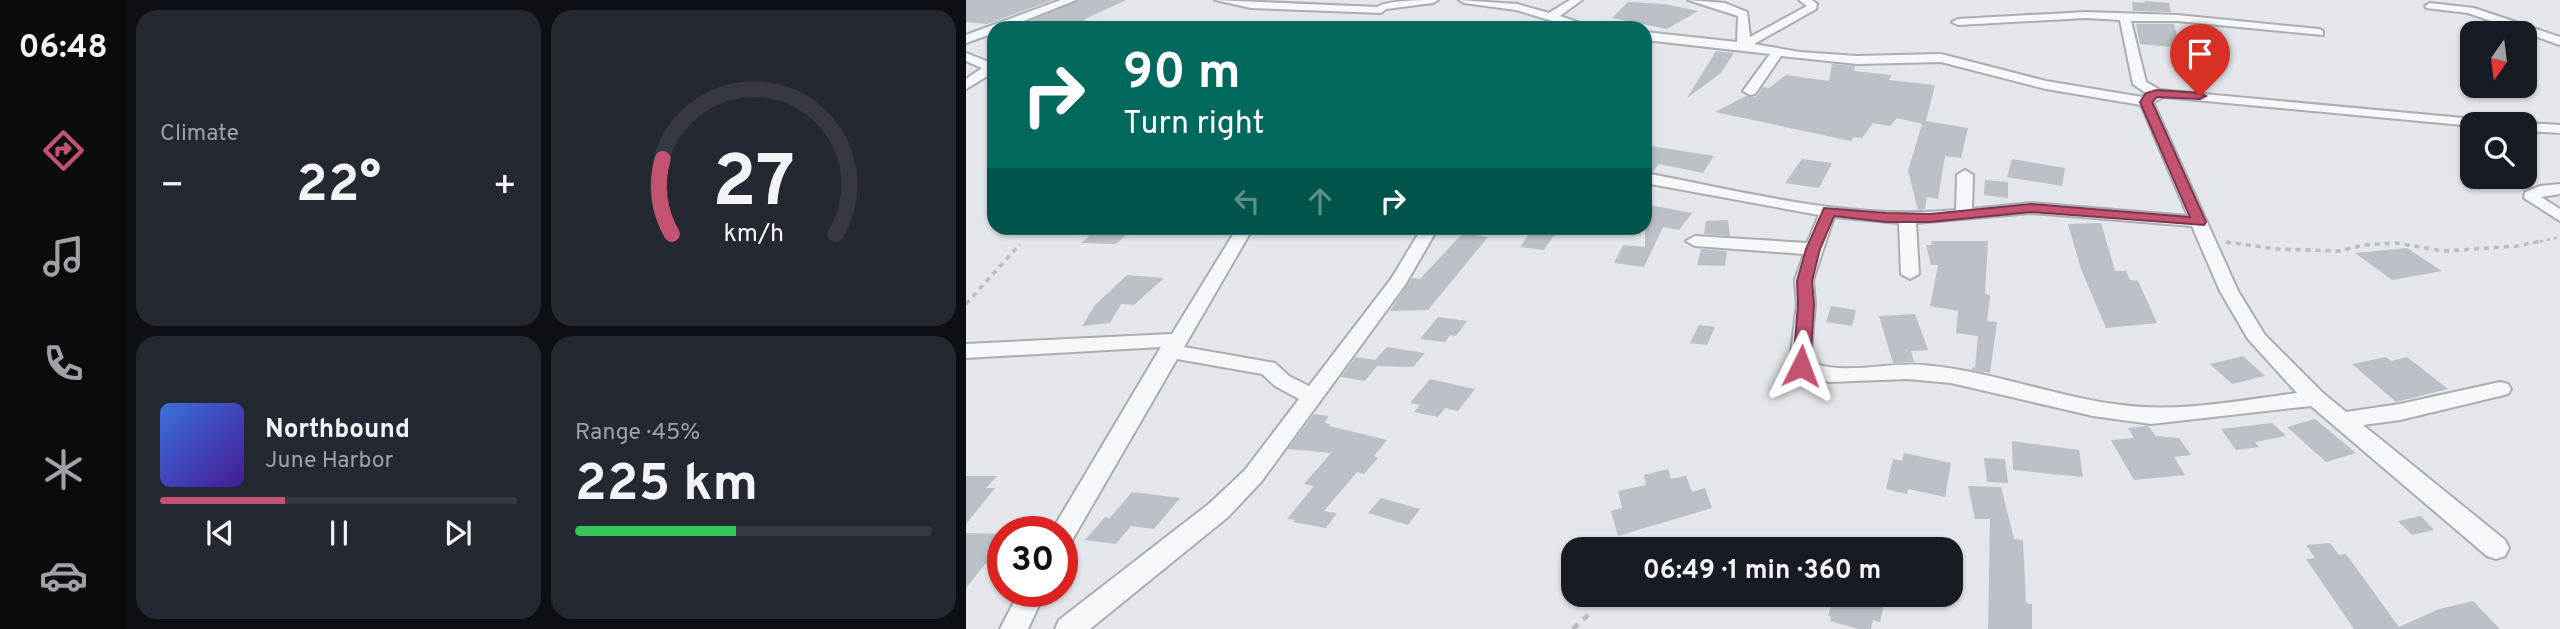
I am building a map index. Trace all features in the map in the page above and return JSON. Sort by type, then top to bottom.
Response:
[{"type":"street","points":[[1014,21],[1072,0]]},
{"type":"street","points":[[1220,0],[1251,5],[1382,9],[1433,0]]},
{"type":"street","points":[[1464,0],[1491,1],[1561,21]]},
{"type":"street","points":[[1549,18],[1577,0]]},
{"type":"street","points":[[1693,0],[1725,6],[1742,14],[1745,30],[1742,46]]},
{"type":"street","points":[[1742,46],[1812,7],[1812,4],[1804,0]]},
{"type":"street","points":[[2430,6],[2470,10],[2560,41]]},
{"type":"street","points":[[1958,22],[2086,15],[2177,18],[2319,33]]},
{"type":"street","points":[[2125,17],[2140,84],[2151,98],[2229,291],[2258,339],[2315,398],[2496,548]]},
{"type":"street","points":[[966,26],[987,30]]},
{"type":"street","points":[[966,39],[987,31]]},
{"type":"street","points":[[1652,37],[1742,46],[1777,54],[1857,60],[1941,58],[2046,85],[2151,98],[2294,104],[2460,121]]},
{"type":"street","points":[[1750,90],[1777,54]]},
{"type":"street","points":[[966,57],[987,66]]},
{"type":"street","points":[[966,85],[987,72]]},
{"type":"street","points":[[2537,128],[2560,129]]},
{"type":"street","points":[[1964,213],[1965,175]]},
{"type":"street","points":[[1652,179],[1829,211],[1907,218],[2031,208],[2199,222]]},
{"type":"street","points":[[2560,189],[2531,195],[2560,216]]},
{"type":"street","points":[[1829,211],[1813,249],[1804,281],[1806,304],[1801,366],[1822,374],[1921,372],[1989,383],[2021,394],[2104,411],[2153,417],[2315,398]]},
{"type":"street","points":[[1907,218],[1910,274]]},
{"type":"street","points":[[1073,516],[1241,235]]},
{"type":"street","points":[[1069,629],[1219,510],[1253,476],[1399,281],[1426,235]]},
{"type":"street","points":[[1695,241],[1813,249]]},
{"type":"street","points":[[966,351],[1041,345],[1173,346],[1268,368],[1282,381],[1312,396]]},
{"type":"street","points":[[2343,420],[2400,412],[2500,389]]},
{"type":"street","points":[[1014,629],[1025,607]]},
{"type":"path","points":[[2207,239],[2277,248],[2339,251],[2364,245],[2396,243],[2444,251],[2517,246],[2560,237]]},
{"type":"path","points":[[966,304],[1020,244]]},
{"type":"path","points":[[1573,629],[1588,615]]},
{"type":"building","points":[[966,0],[1053,0],[995,21],[987,21],[987,24],[966,22]]},
{"type":"building","points":[[1079,0],[1126,0],[1085,21],[1030,21]]},
{"type":"building","points":[[2144,1],[2169,3],[2171,12],[2133,11],[2132,2],[2145,3]]},
{"type":"building","points":[[1628,2],[1664,4],[1698,11],[1667,29],[1652,26],[1652,21],[1612,18]]},
{"type":"building","points":[[2136,24],[2174,24],[2180,48],[2140,44]]},
{"type":"building","points":[[1716,51],[1734,53],[1721,73],[1687,98]]},
{"type":"building","points":[[1832,64],[1855,66],[1854,71],[1891,75],[1889,80],[1935,85],[1926,121],[1968,128],[1961,158],[1945,156],[1938,199],[1927,197],[1925,209],[1918,210],[1908,171],[1922,124],[1897,118],[1890,126],[1873,123],[1862,138],[1854,137],[1851,141],[1715,112],[1746,96],[1756,97],[1763,87],[1769,88],[1786,75],[1829,81]]},
{"type":"building","points":[[1652,146],[1714,156],[1703,173],[1659,164],[1653,172]]},
{"type":"building","points":[[1802,159],[1832,163],[1819,188],[1785,183]]},
{"type":"building","points":[[2012,159],[2065,168],[2062,186],[2007,177]]},
{"type":"building","points":[[1985,180],[2008,182],[2008,198],[1984,195]]},
{"type":"building","points":[[1652,205],[1692,213],[1679,230],[1663,227],[1644,267],[1614,263],[1623,245],[1645,247],[1645,235],[1652,235]]},
{"type":"building","points":[[1728,220],[1730,236],[1704,234],[1706,221]]},
{"type":"building","points":[[2101,223],[2115,271],[2126,271],[2130,280],[2138,281],[2157,323],[2106,328],[2081,269],[2068,224]]},
{"type":"building","points":[[1090,235],[1126,235],[1116,244],[1081,243]]},
{"type":"building","points":[[1461,235],[1488,237],[1428,310],[1390,311],[1412,278],[1420,279]]},
{"type":"building","points":[[1528,235],[1554,235],[1544,250],[1520,247]]},
{"type":"building","points":[[1931,241],[1988,241],[1985,294],[1990,295],[1987,321],[1997,322],[1990,373],[1972,370],[1972,367],[1975,368],[1978,336],[1956,333],[1958,311],[1930,306],[1938,265],[1931,265],[1926,245],[1932,245]]},
{"type":"building","points":[[2407,248],[2442,271],[2392,280],[2355,253]]},
{"type":"building","points":[[1701,249],[1727,251],[1725,266],[1697,265]]},
{"type":"building","points":[[1127,275],[1164,278],[1134,305],[1121,304],[1110,323],[1082,326],[1095,305]]},
{"type":"building","points":[[1831,306],[1856,310],[1852,326],[1826,322]]},
{"type":"building","points":[[1915,314],[1928,350],[1911,351],[1914,362],[1893,363],[1879,316]]},
{"type":"building","points":[[1438,317],[1467,321],[1456,336],[1450,335],[1445,342],[1420,339]]},
{"type":"building","points":[[1699,325],[1715,327],[1707,345],[1690,343]]},
{"type":"building","points":[[1387,347],[1425,353],[1413,367],[1377,366],[1365,381],[1341,377],[1356,357],[1375,360]]},
{"type":"building","points":[[2243,356],[2265,376],[2232,384],[2210,364]]},
{"type":"building","points":[[2386,357],[2391,361],[2407,357],[2448,389],[2396,402],[2352,364]]},
{"type":"building","points":[[1430,379],[1475,389],[1458,411],[1445,408],[1438,417],[1414,412],[1420,405],[1410,403]]},
{"type":"building","points":[[1314,414],[1329,416],[1324,423],[1331,424],[1329,426],[1387,440],[1374,456],[1378,458],[1364,474],[1357,472],[1324,511],[1337,513],[1326,528],[1287,519],[1314,486],[1304,484],[1331,453],[1288,449]]},
{"type":"building","points":[[2315,419],[2356,453],[2326,462],[2287,427]]},
{"type":"building","points":[[2272,423],[2286,436],[2255,442],[2259,447],[2236,450],[2221,429]]},
{"type":"building","points":[[2148,426],[2156,436],[2179,438],[2191,455],[2174,457],[2185,475],[2134,480],[2111,440],[2134,438],[2128,428]]},
{"type":"building","points":[[2012,441],[2079,450],[2083,477],[2013,470]]},
{"type":"building","points":[[1904,453],[1951,463],[1945,497],[1908,489],[1907,494],[1886,489],[1893,459],[1902,461]]},
{"type":"building","points":[[1984,458],[2005,459],[2008,483],[1987,482]]},
{"type":"building","points":[[1668,469],[1671,479],[1686,476],[1692,492],[1705,488],[1712,508],[1618,536],[1611,511],[1622,508],[1618,491],[1646,485],[1644,475]]},
{"type":"building","points":[[966,476],[997,476],[986,488],[995,488],[966,524]]},
{"type":"building","points":[[1968,486],[2001,487],[2014,539],[2023,540],[2026,603],[2032,604],[2032,629],[1988,629],[1990,519],[1975,519]]},
{"type":"building","points":[[1132,492],[1180,498],[1154,529],[1131,526],[1116,544],[1085,540],[1105,517],[1110,518]]},
{"type":"building","points":[[1381,498],[1420,509],[1408,525],[1368,513]]},
{"type":"building","points":[[2421,516],[2434,530],[2412,535],[2398,521]]},
{"type":"building","points":[[966,533],[987,534],[987,564],[966,588]]},
{"type":"building","points":[[2330,543],[2339,555],[2346,554],[2399,627],[2439,609],[2473,601],[2500,629],[2354,629],[2306,559],[2315,558],[2306,545]]},
{"type":"building","points":[[1831,607],[1883,607],[1880,622],[1873,620],[1871,629],[1859,629],[1830,621],[1831,617],[1828,616]]},
{"type":"route","points":[[1801,366],[1806,304],[1804,281],[1810,257],[1829,211],[1886,218],[1930,218],[2031,208],[2199,222],[2146,102],[2150,96],[2164,93],[2200,96]]}]
